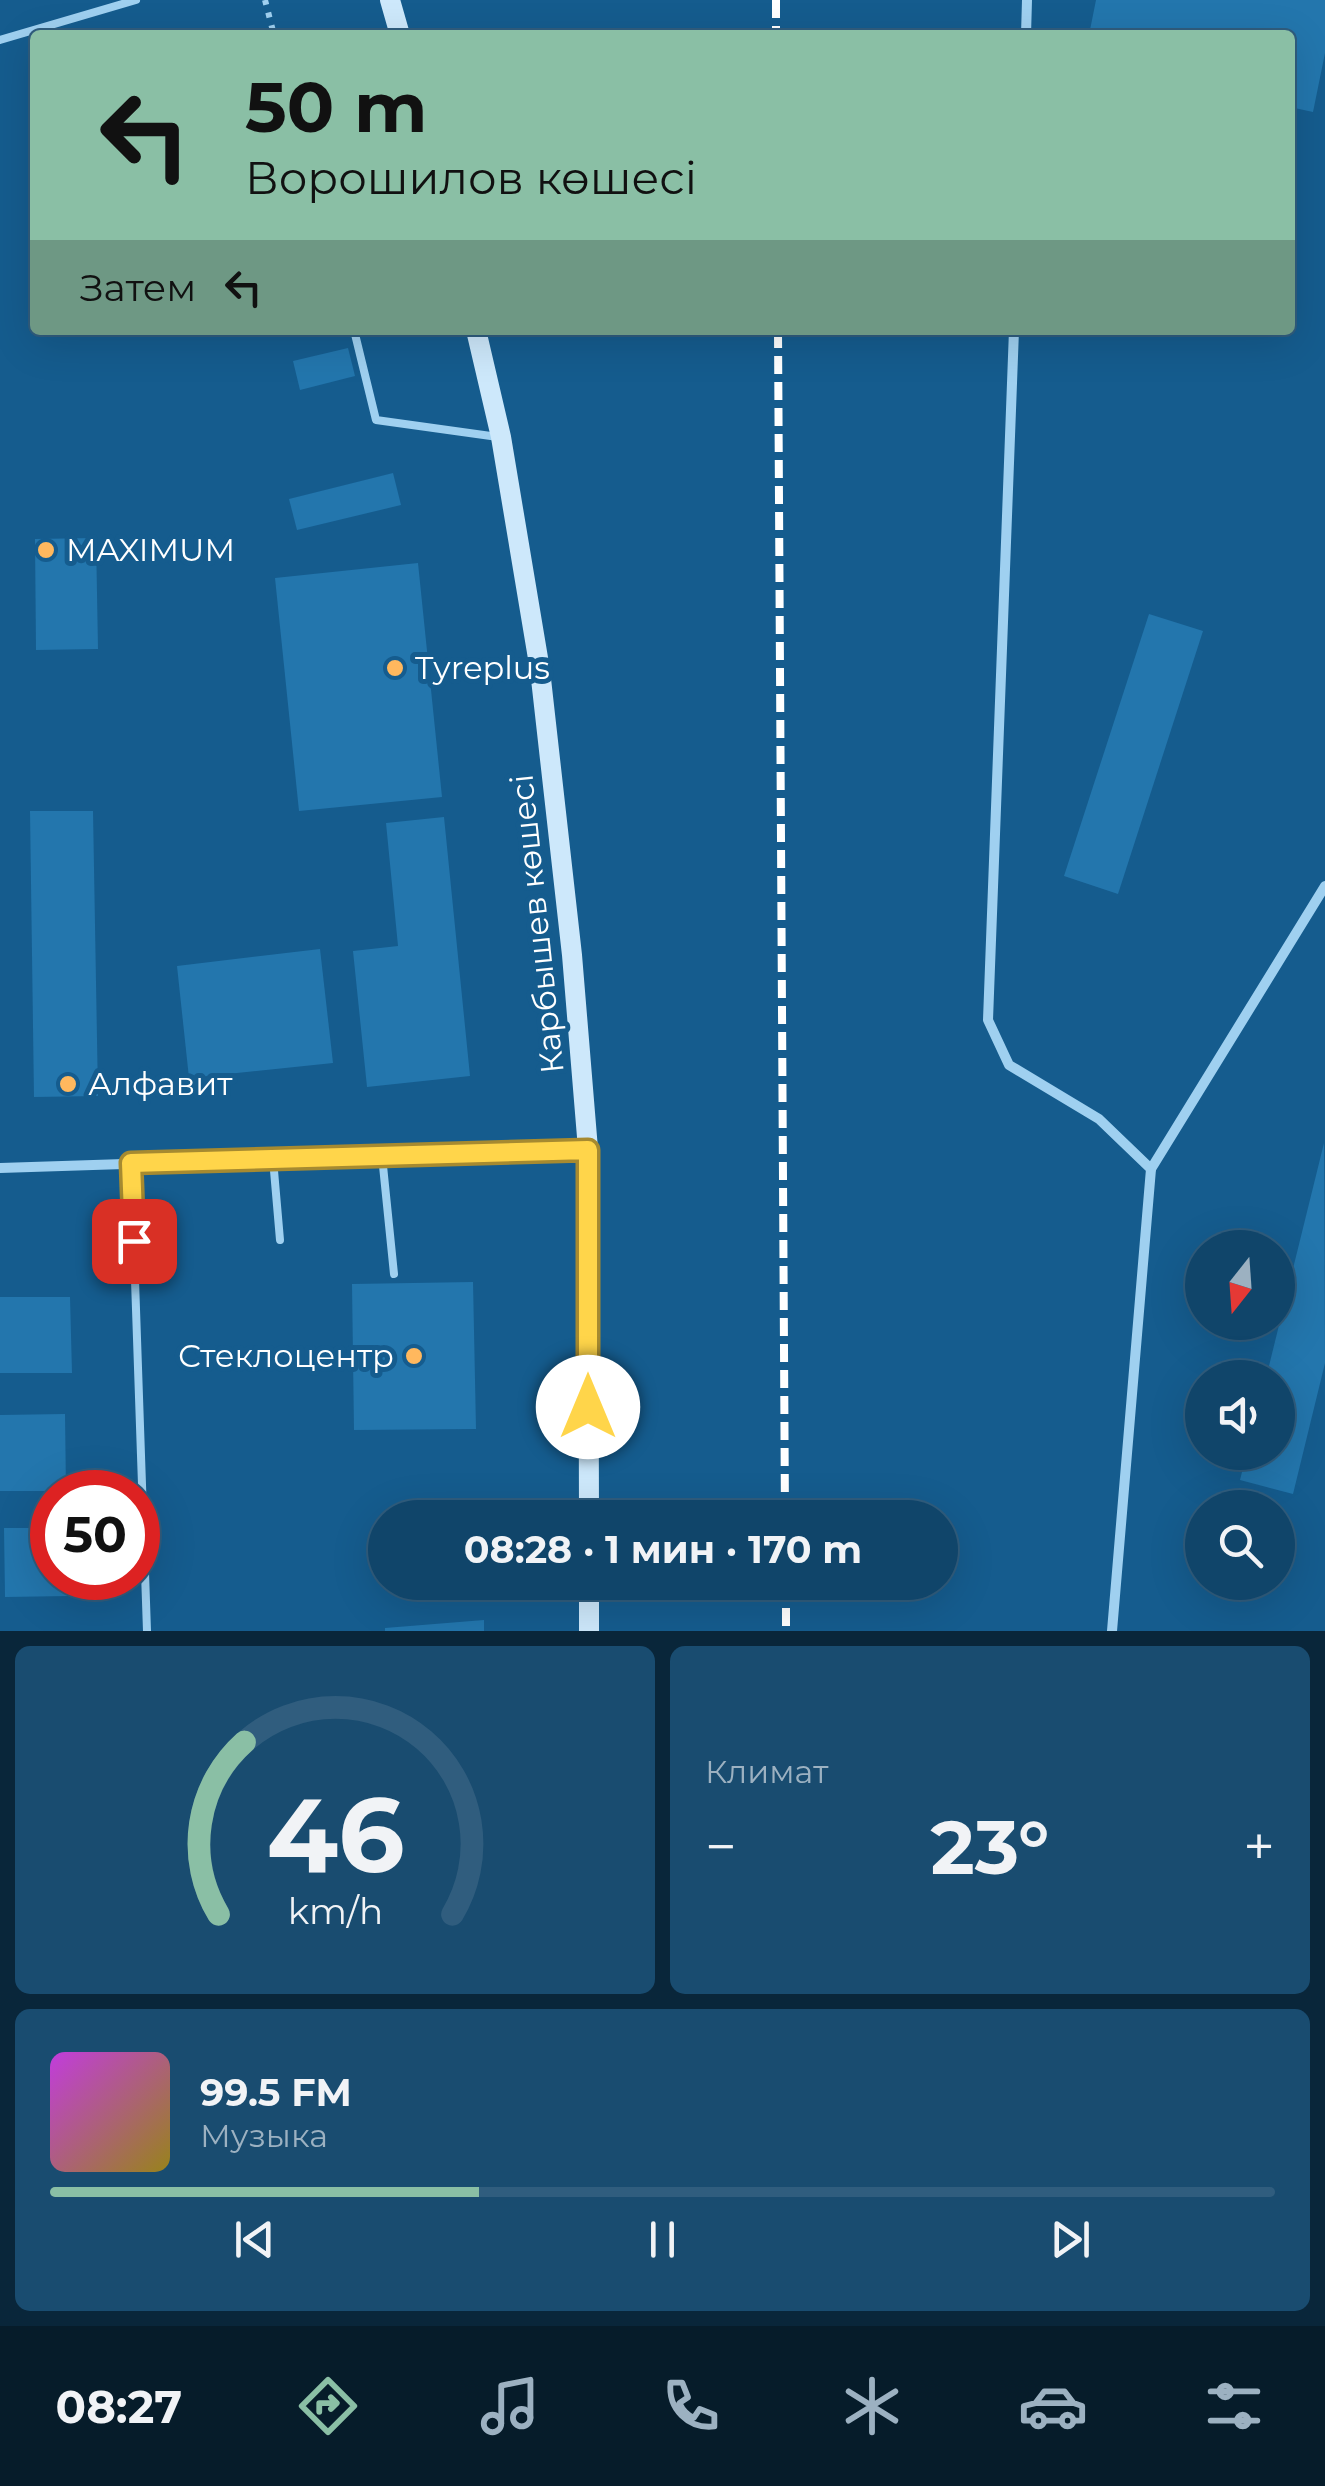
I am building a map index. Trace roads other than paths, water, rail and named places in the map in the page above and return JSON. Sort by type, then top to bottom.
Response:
[{"type":"main road","points":[[390,0],[399,30]]},
{"type":"main road","name":"Карбышев көшесі","points":[[477,335],[501,438],[540,670],[572,955],[588,1150],[589,1500]]},
{"type":"main road","points":[[589,1600],[589,1631]]},
{"type":"street","points":[[1026,30],[1027,0]]},
{"type":"street","points":[[1014,335],[988,1020],[1010,1065],[1100,1120],[1151,1169]]},
{"type":"street","points":[[1112,1631],[1151,1169],[1325,886]]},
{"type":"street","points":[[0,1168],[588,1150]]},
{"type":"lane","points":[[34,30],[136,0]]},
{"type":"lane","points":[[0,40],[30,31]]},
{"type":"lane","points":[[355,335],[376,420],[501,438]]},
{"type":"lane","points":[[382,1156],[394,1274]]},
{"type":"lane","points":[[273,1159],[280,1240]]},
{"type":"lane","points":[[131,1163],[147,1631]]},
{"type":"railway","points":[[776,0],[776,30]]},
{"type":"railway","points":[[778,335],[785,1500]]},
{"type":"railway","points":[[786,1600],[786,1631]]},
{"type":"place","name":"MAXIMUM","points":[[46,550]]},
{"type":"place","name":"Tyreplus","points":[[395,668]]},
{"type":"place","name":"Алфавит","points":[[68,1084]]},
{"type":"place","name":"Стеклоцентр","points":[[414,1356]]}]
